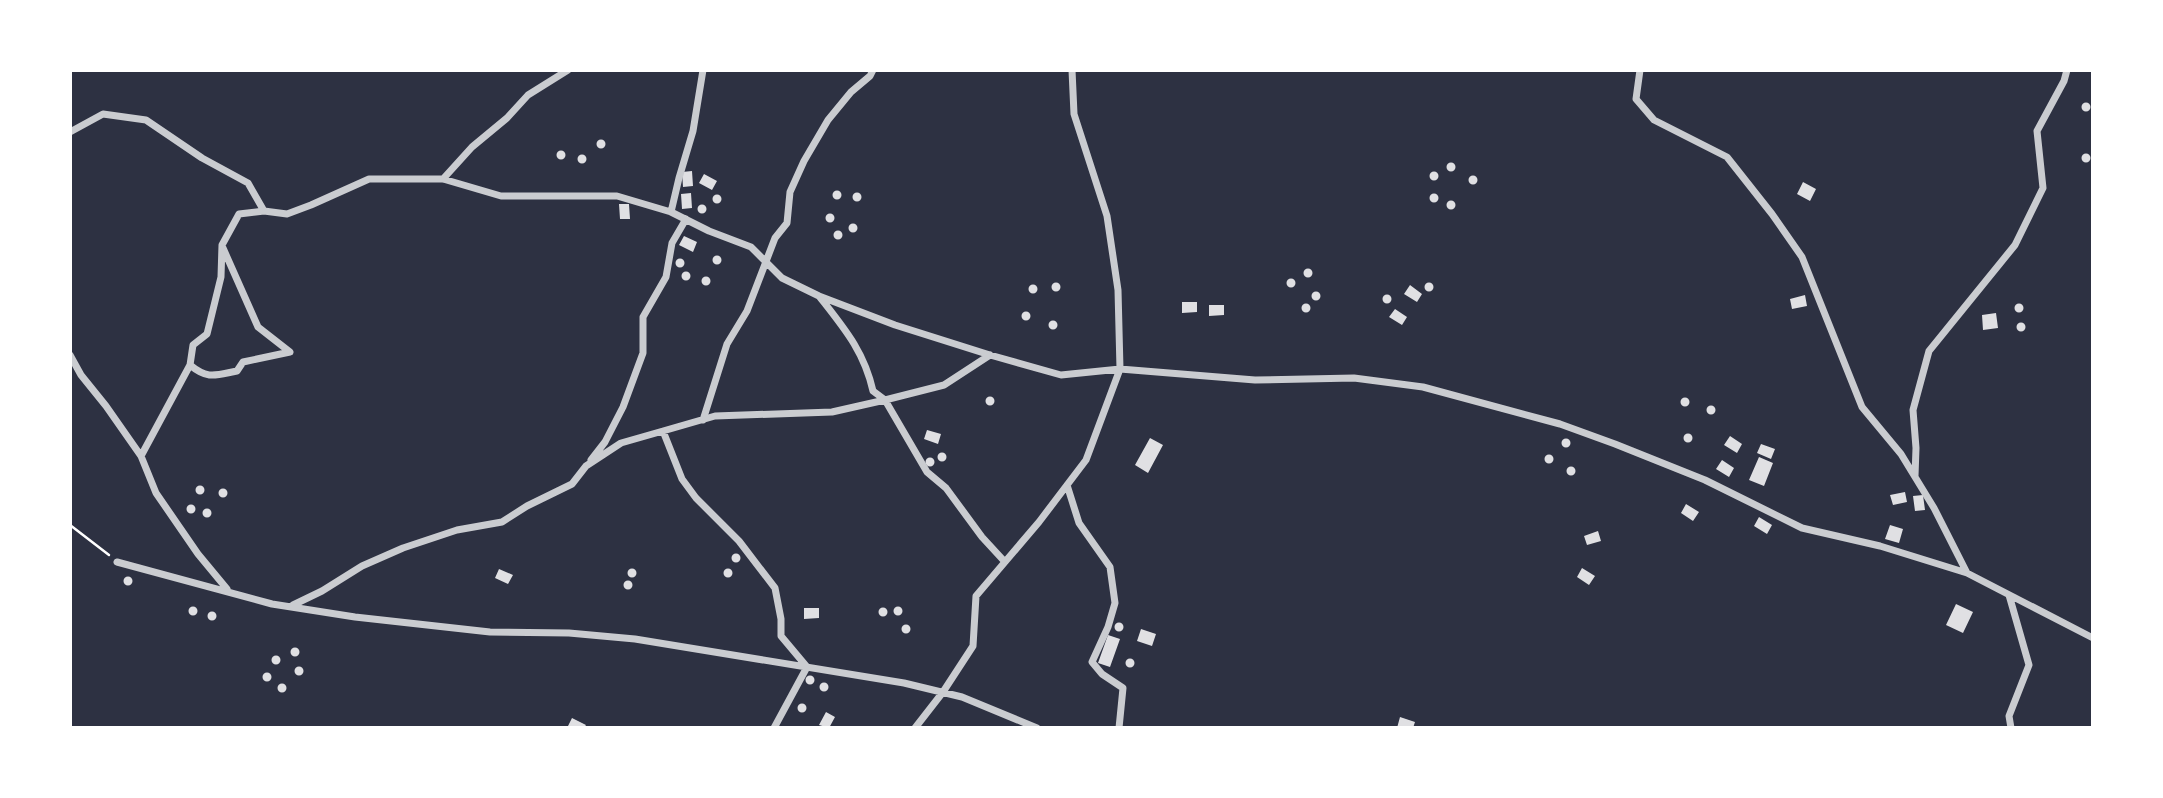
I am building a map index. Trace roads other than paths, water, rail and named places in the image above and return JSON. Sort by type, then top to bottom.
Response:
[{"type":"street","points":[[443,179],[472,147],[507,118],[528,95],[568,70]]},
{"type":"street","points":[[671,212],[693,131],[704,70]]},
{"type":"street","points":[[703,419],[727,344],[747,311],[775,238],[787,223],[790,192],[804,161],[828,121],[873,70]]},
{"type":"street","points":[[915,728],[973,646],[976,596],[1086,460],[1120,369],[1118,290],[1107,216],[1074,114],[1072,70]]},
{"type":"street","points":[[1640,70],[1636,99],[1654,120],[1727,157],[1772,214],[1801,257],[1862,407],[1915,477],[1967,573]]},
{"type":"street","points":[[1915,477],[1913,410],[1929,352],[2015,245],[2043,188],[2037,131],[2064,81],[2067,70]]},
{"type":"street","points":[[70,132],[103,114],[146,120],[202,158],[248,183],[264,211]]},
{"type":"street","points":[[141,456],[190,365],[193,345],[206,334],[221,277],[222,244],[239,215],[264,211],[286,214],[369,178],[443,179],[501,196],[617,196],[671,212],[709,231],[751,247],[782,278],[819,296],[895,325],[1061,374],[1120,369],[1255,380],[1354,378],[1423,387],[1560,424],[1705,480],[1802,528],[1880,546],[1967,573],[2093,638]]},
{"type":"street","points":[[291,606],[322,591],[362,566],[402,548],[457,530],[502,522],[527,506],[572,484],[605,442],[623,407],[643,353],[643,317],[666,277],[673,243],[686,219]]},
{"type":"street","points":[[190,365],[201,374],[211,377],[237,371],[243,362],[290,352],[258,327],[222,244]]},
{"type":"street","points":[[819,296],[851,335],[869,375],[873,391],[885,400],[927,472],[946,488],[982,537],[1005,562]]},
{"type":"street","points":[[70,355],[81,375],[107,406],[141,456],[156,493],[198,554],[228,591]]},
{"type":"street","points":[[586,466],[621,443],[715,416],[832,412],[944,385],[990,355]]},
{"type":"street","points":[[663,431],[682,479],[696,498],[739,541],[775,588],[781,619],[780,636],[807,667]]},
{"type":"street","points":[[1067,485],[1079,523],[1110,567],[1115,603],[1108,627],[1092,662],[1102,674],[1123,688],[1119,728]]},
{"type":"street","points":[[117,562],[272,604],[355,617],[490,632],[569,633],[635,639],[807,667],[943,692],[985,705],[1037,728]]},
{"type":"street","points":[[2009,595],[2029,665],[2009,716],[2011,728]]},
{"type":"street","points":[[774,728],[807,667]]}]
